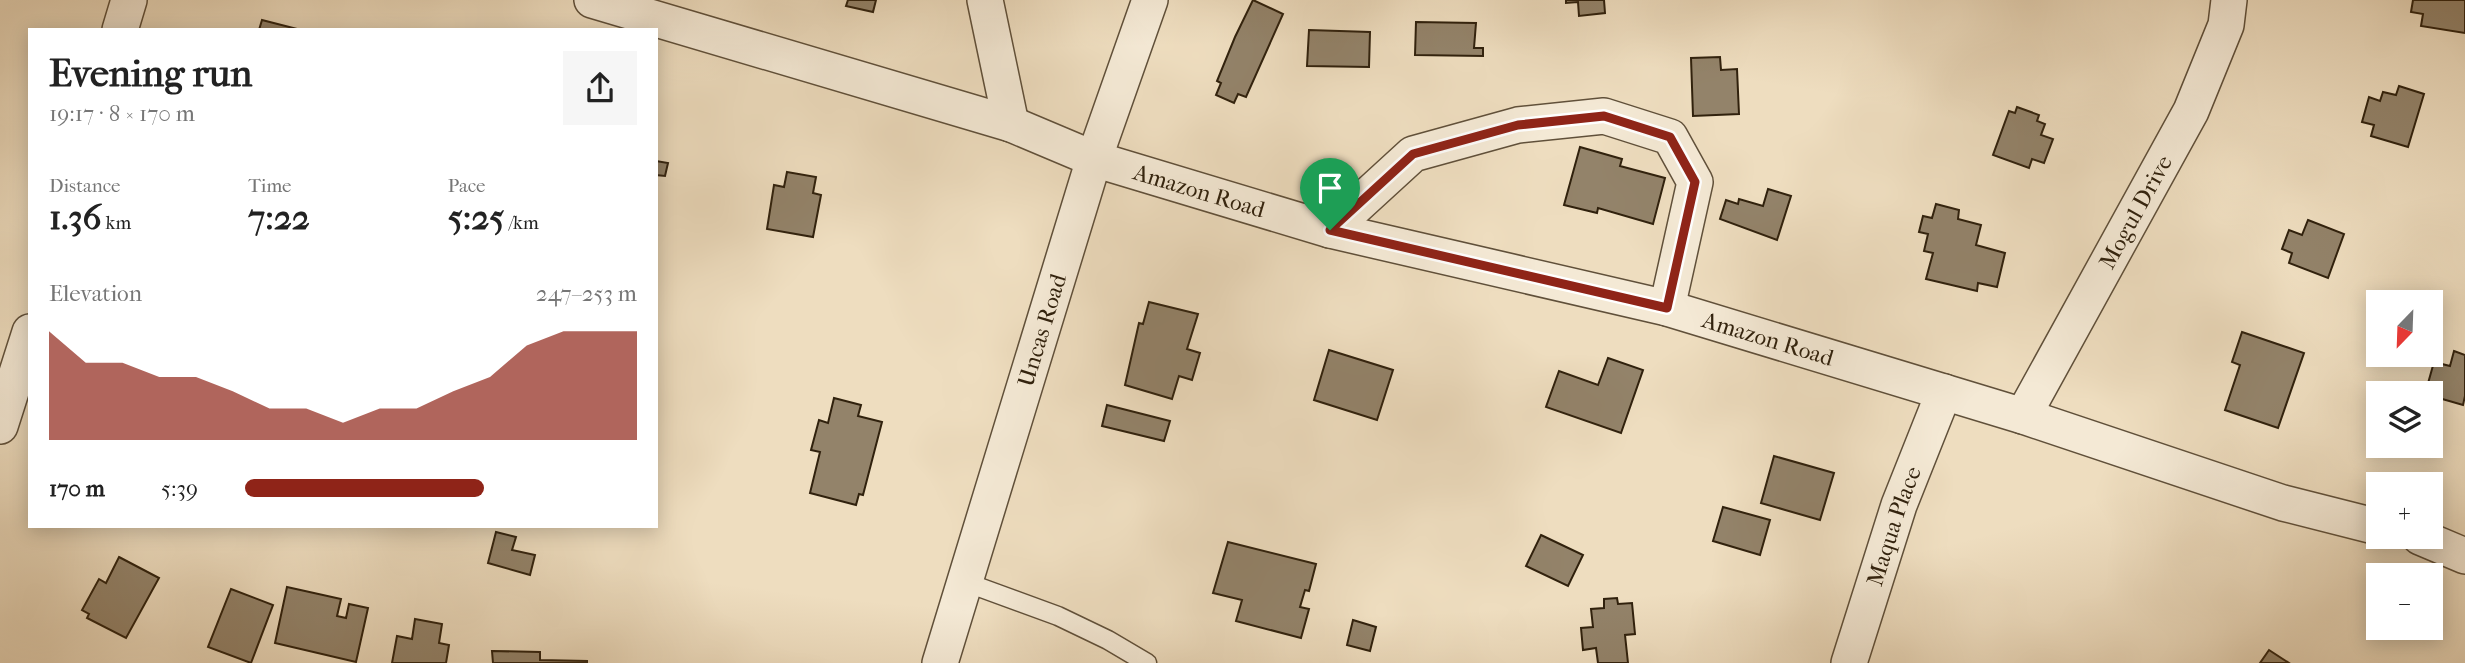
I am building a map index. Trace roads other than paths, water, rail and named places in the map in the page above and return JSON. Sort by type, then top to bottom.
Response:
[{"type":"street","points":[[121,28],[129,0]]},
{"type":"street","name":"Amazon Road","points":[[592,0],[1010,124],[1094,159],[1330,230],[1667,308],[2023,416],[2283,503],[2366,524]]},
{"type":"street","points":[[985,0],[1010,124]]},
{"type":"street","name":"Uncas Road","points":[[940,663],[1094,159],[1150,0]]},
{"type":"street","name":"Mogul Drive","points":[[2023,416],[2191,111],[2226,24],[2229,0]]},
{"type":"street","points":[[1330,230],[1413,154],[1518,125],[1604,116],[1670,137],[1695,182],[1667,308]]},
{"type":"street","points":[[0,426],[28,338]]},
{"type":"street","name":"Maqua Place","points":[[1849,663],[1899,505],[1944,392]]},
{"type":"street","points":[[2443,547],[2465,556]]},
{"type":"lane","points":[[965,582],[1058,615],[1147,663]]}]
